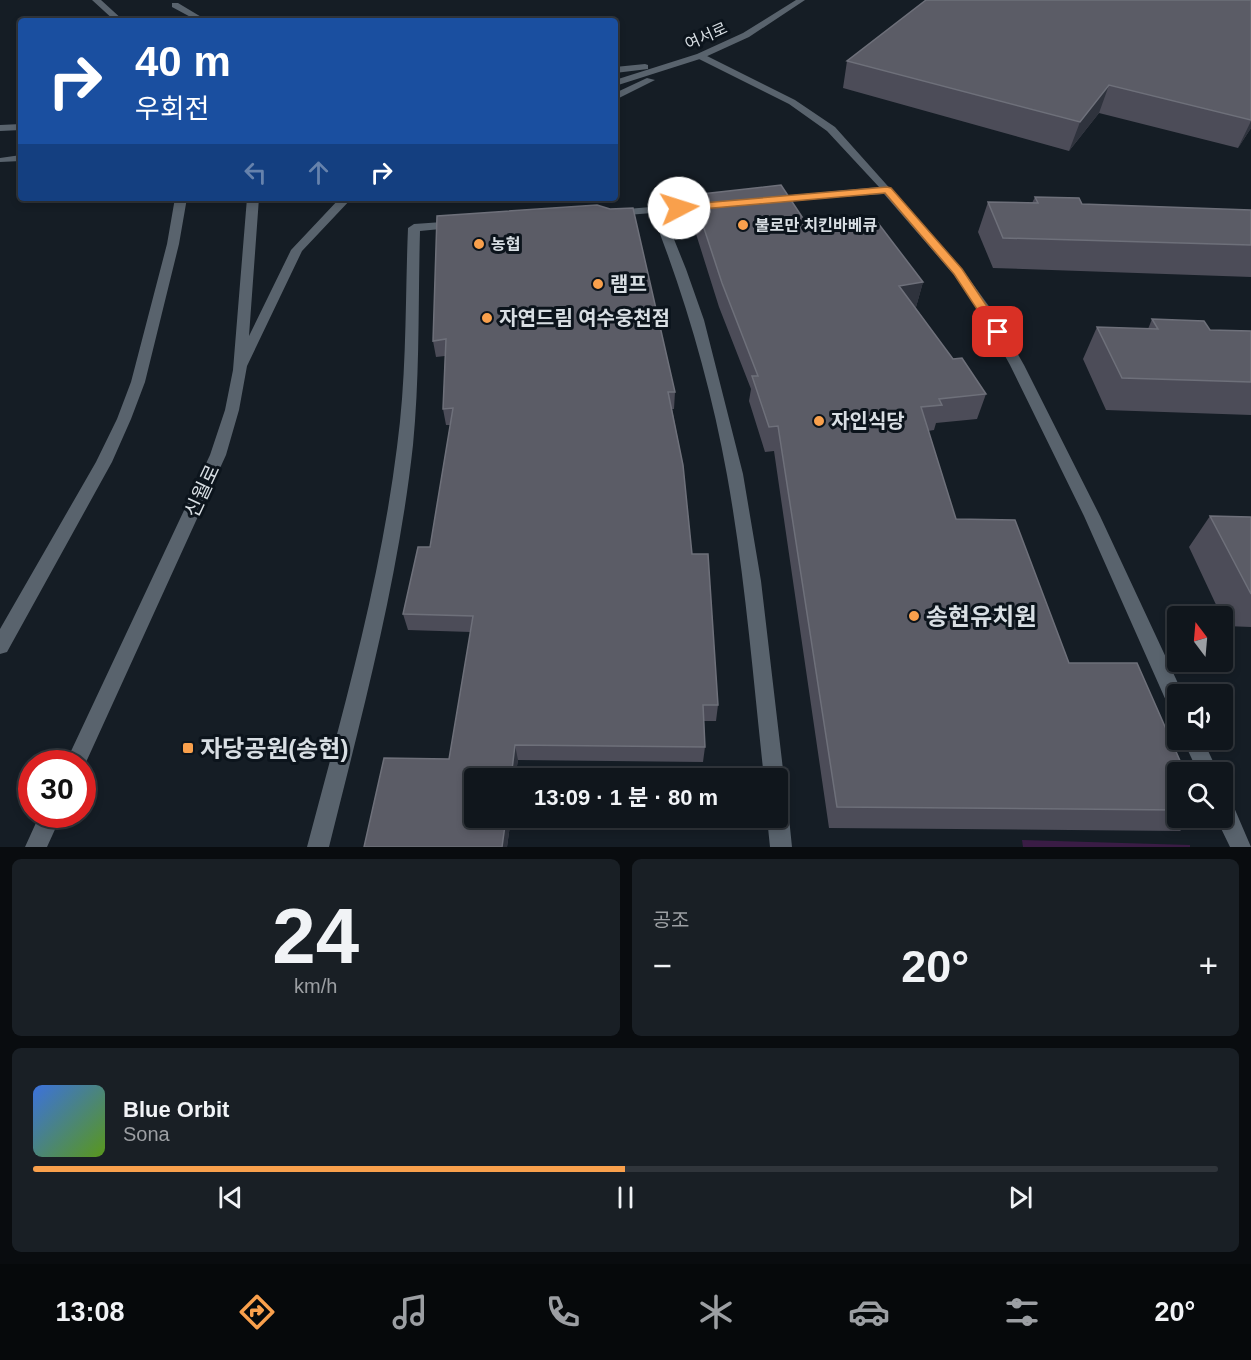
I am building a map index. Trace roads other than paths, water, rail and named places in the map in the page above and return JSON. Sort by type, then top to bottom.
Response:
[{"type":"street","points":[[96,0],[117,18]]},
{"type":"street","name":"여서로","points":[[618,82],[700,56],[746,35],[801,0]]},
{"type":"street","points":[[172,2],[185,18]]},
{"type":"street","points":[[172,2],[199,18]]},
{"type":"street","points":[[700,56],[775,92],[831,129],[958,272],[1011,355],[1092,516],[1168,684]]},
{"type":"street","points":[[618,70],[680,64]]},
{"type":"street","points":[[618,95],[680,64]]},
{"type":"street","points":[[0,128],[18,127]]},
{"type":"street","points":[[3,160],[18,158]]},
{"type":"street","points":[[760,201],[887,190]]},
{"type":"street","points":[[0,646],[104,462],[124,419],[138,382],[173,244],[180,201]]},
{"type":"street","name":"신월로","points":[[81,750],[218,455],[232,410],[240,370],[253,201]]},
{"type":"street","points":[[240,370],[297,250],[343,201]]},
{"type":"street","points":[[604,214],[725,204]]},
{"type":"street","points":[[656,210],[698,320],[735,474],[752,581],[773,768]]},
{"type":"street","points":[[318,847],[370,643],[393,534],[405,447],[411,379],[410,316],[414,228],[473,223]]},
{"type":"street","points":[[36,847],[45,828]]},
{"type":"street","points":[[779,828],[781,847]]},
{"type":"street","points":[[1232,828],[1241,847]]},
{"type":"place","name":"불로만 치킨바베큐","points":[[743,225]]},
{"type":"place","name":"농협","points":[[479,244]]},
{"type":"place","name":"램프","points":[[598,284]]},
{"type":"place","name":"자연드림 여수웅천점","points":[[487,318]]},
{"type":"place","name":"자인식당","points":[[819,421]]},
{"type":"place","name":"송현유치원","points":[[914,616]]},
{"type":"place","name":"자당공원(송현)","points":[[188,748]]}]
